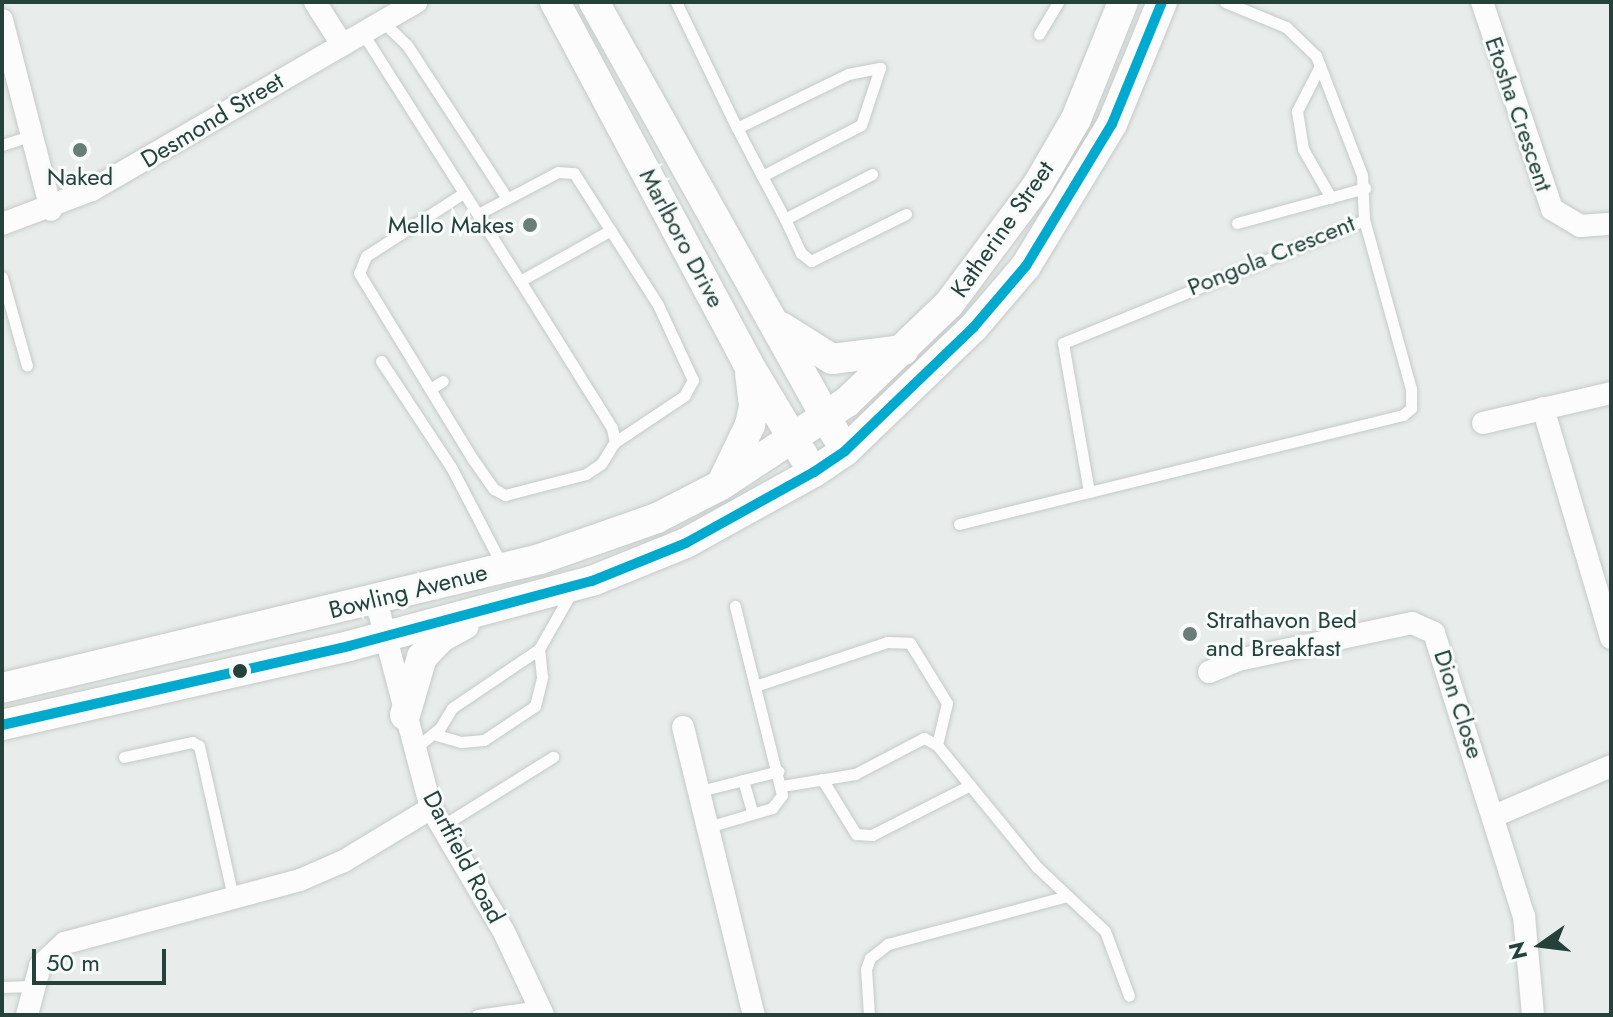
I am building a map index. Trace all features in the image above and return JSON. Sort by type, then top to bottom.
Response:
[{"type":"main road","name":"Marlboro Drive","points":[[555,2],[747,362],[814,472]]},
{"type":"main road","name":"Marlboro Drive","points":[[594,2],[845,451]]},
{"type":"main road","name":"Katherine Street","points":[[793,440],[826,417],[905,350],[949,304],[1037,186],[1087,94],[1123,2]]},
{"type":"main road","name":"Katherine Street","points":[[814,472],[845,451],[973,328],[1026,266],[1105,137],[1162,2]]},
{"type":"main road","points":[[773,320],[832,359],[905,350]]},
{"type":"main road","points":[[721,485],[754,410],[747,362]]},
{"type":"main road","name":"Bowling Avenue","points":[[2,688],[504,568],[657,518],[721,485],[793,440]]},
{"type":"main road","name":"Bowling Avenue","points":[[2,725],[384,637],[574,587],[686,543],[814,472]]},
{"type":"main road","points":[[405,715],[409,688],[429,647],[490,610]]},
{"type":"main road","points":[[2,717],[73,709]]},
{"type":"street","points":[[315,2],[341,43]]},
{"type":"street","name":"Desmond Street","points":[[2,224],[51,210],[170,146],[341,43],[371,18],[416,2]]},
{"type":"street","name":"Etosha Crescent","points":[[1482,2],[1552,209],[1580,226],[1611,224]]},
{"type":"street","points":[[2,20],[51,210]]},
{"type":"street","points":[[1483,423],[1611,393]]},
{"type":"street","points":[[1543,408],[1611,638]]},
{"type":"street","name":"Dartfield Road","points":[[376,600],[413,749],[436,817],[504,932],[542,1011]]},
{"type":"street","name":"Dion Close","points":[[1209,672],[1238,660],[1412,623],[1428,627],[1440,643],[1524,916],[1533,1015]]},
{"type":"street","points":[[683,727],[754,1015]]},
{"type":"street","points":[[1494,816],[1611,766]]},
{"type":"street","points":[[27,1015],[31,986],[40,966],[65,943],[325,871],[436,817]]},
{"type":"lane","points":[[676,2],[801,253],[811,261],[906,214]]},
{"type":"lane","points":[[1039,34],[1058,2]]},
{"type":"lane","name":"Pongola Crescent","points":[[1089,492],[1063,343],[1364,220],[1365,188],[1320,66],[1299,35],[1225,2]]},
{"type":"lane","points":[[371,18],[462,194],[478,214],[612,428],[615,442]]},
{"type":"lane","points":[[371,18],[407,45],[506,197]]},
{"type":"lane","points":[[1320,66],[1297,111],[1303,149],[1331,198]]},
{"type":"lane","points":[[737,128],[848,74],[880,68],[861,125],[762,176]]},
{"type":"lane","points":[[2,145],[32,135]]},
{"type":"lane","points":[[462,194],[366,256],[359,273],[494,489],[518,494],[586,474],[601,464],[615,442],[684,396],[694,374],[611,230],[574,173],[558,172],[478,214]]},
{"type":"lane","points":[[785,219],[872,174]]},
{"type":"lane","points":[[1237,223],[1365,188]]},
{"type":"lane","points":[[959,524],[1403,415],[1411,408],[1411,389],[1364,220]]},
{"type":"lane","points":[[520,281],[611,230]]},
{"type":"lane","points":[[2,277],[27,366]]},
{"type":"lane","points":[[381,361],[451,467],[504,568]]},
{"type":"lane","points":[[430,389],[443,381]]},
{"type":"lane","points":[[472,458],[486,449]]},
{"type":"lane","points":[[413,749],[433,734],[452,708],[539,649],[574,587]]},
{"type":"lane","points":[[708,827],[779,804],[782,786],[735,606]]},
{"type":"lane","points":[[755,686],[887,642],[910,643],[947,703],[937,745]]},
{"type":"lane","points":[[433,734],[474,742],[535,706],[542,677],[539,649]]},
{"type":"lane","points":[[782,786],[855,774],[913,741],[924,738],[937,745],[1064,897],[1076,901],[1105,931],[1129,996]]},
{"type":"lane","points":[[124,757],[192,742],[199,746],[233,897]]},
{"type":"lane","points":[[436,817],[553,757]]},
{"type":"lane","points":[[700,791],[779,771]]},
{"type":"lane","points":[[822,779],[856,834],[872,835],[970,785]]},
{"type":"lane","points":[[743,780],[753,814]]},
{"type":"lane","points":[[869,1015],[866,969],[870,958],[888,944],[1064,897]]},
{"type":"lane","points":[[2,987],[31,986]]},
{"type":"lane","points":[[477,1015],[542,1011]]},
{"type":"transit line","points":[[2,725],[349,646],[592,581],[686,543],[814,472],[845,451],[973,328],[1026,266],[1112,124],[1162,2]]},
{"type":"place","name":"Naked","points":[[80,150]]},
{"type":"place","name":"Mello Makes","points":[[530,225]]},
{"type":"place","name":"Strathavon Bed and Breakfast","points":[[1190,634]]}]
